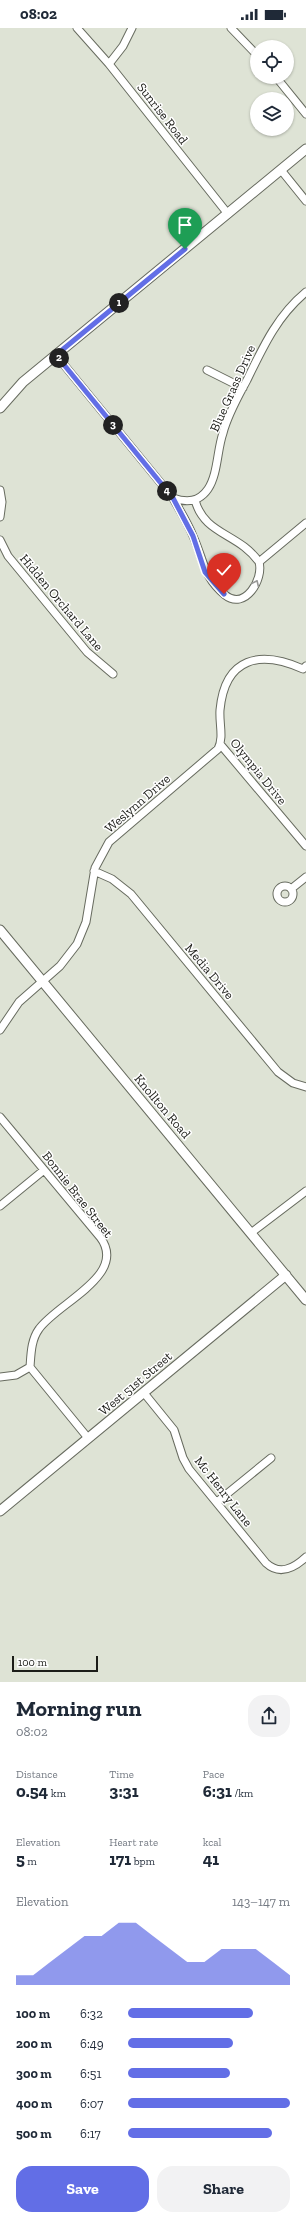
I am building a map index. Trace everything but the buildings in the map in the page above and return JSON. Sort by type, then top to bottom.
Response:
[{"type":"street","name":"Sunrise Road","points":[[77,28],[109,64],[228,214]]},
{"type":"street","points":[[109,64],[123,46],[132,28]]},
{"type":"street","points":[[231,28],[250,48]]},
{"type":"street","points":[[282,84],[306,114]]},
{"type":"street","points":[[0,408],[20,385],[306,149]]},
{"type":"street","points":[[281,170],[306,201]]},
{"type":"street","name":"Blue Grass Drive","points":[[195,500],[205,492],[212,481],[226,424],[243,388],[278,322],[306,292]]},
{"type":"street","points":[[56,355],[173,498],[193,536],[205,572],[226,596],[240,599],[253,590],[260,574],[259,562],[232,537],[205,522],[200,515],[195,500],[185,501],[173,498]]},
{"type":"street","points":[[206,370],[243,388]]},
{"type":"street","points":[[0,490],[2,502],[0,517]]},
{"type":"street","points":[[259,562],[306,523]]},
{"type":"street","name":"Hidden Orchard Lane","points":[[0,540],[8,556],[87,652],[112,674]]},
{"type":"street","name":"Olympia Drive","points":[[305,669],[284,662],[254,659],[239,666],[229,679],[221,705],[220,744],[306,846]]},
{"type":"street","name":"Weslynn Drive","points":[[0,1030],[17,1004],[42,980],[64,962],[80,939],[86,922],[94,871],[100,856],[115,836],[214,754],[220,744]]},
{"type":"street","name":"Media Drive","points":[[94,871],[112,879],[131,894],[278,1072],[294,1083],[306,1087]]},
{"type":"street","points":[[291,889],[306,877]]},
{"type":"street","name":"Knollton Road","points":[[0,930],[306,1300]]},
{"type":"street","name":"Bonnie Brae Street","points":[[0,1117],[101,1239],[105,1246],[106,1259],[99,1276],[39,1329],[32,1344],[30,1367]]},
{"type":"street","points":[[0,1206],[44,1170]]},
{"type":"street","points":[[251,1233],[306,1191]]},
{"type":"street","name":"West 51st Street","points":[[0,1510],[286,1275]]},
{"type":"street","points":[[0,1377],[16,1375],[30,1367],[88,1438]]},
{"type":"street","name":"Mc Henry Lane","points":[[144,1393],[174,1430],[187,1466],[272,1568],[287,1570],[306,1557]]},
{"type":"street","points":[[217,1502],[271,1458]]},
{"type":"route","points":[[185,249],[56,355],[173,498],[191,530],[205,572],[224,594]]}]
